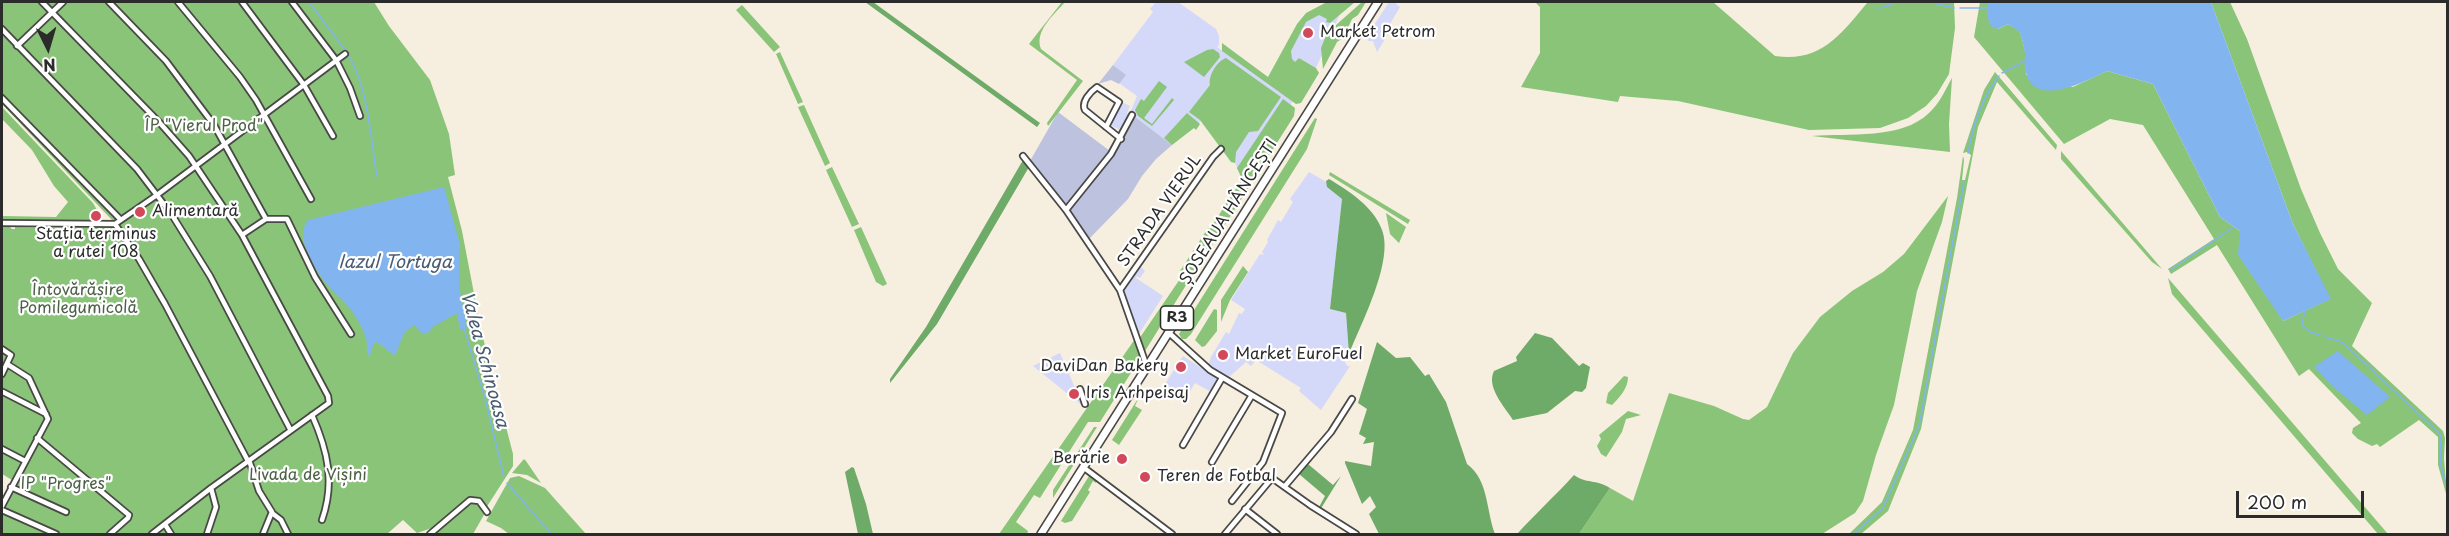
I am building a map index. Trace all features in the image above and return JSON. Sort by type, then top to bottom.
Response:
[{"type":"highway","name":"ȘOSEAUA HÂNCEȘTI","points":[[1041,534],[1378,2]]},
{"type":"street","points":[[42,2],[176,139],[242,235],[327,393],[329,403],[290,429],[211,488],[166,526],[152,534]]},
{"type":"street","points":[[17,46],[63,2]]},
{"type":"street","points":[[109,2],[166,61],[226,144],[266,219]]},
{"type":"street","points":[[178,2],[240,77],[265,114],[311,199]]},
{"type":"street","points":[[242,2],[304,85],[333,136]]},
{"type":"street","points":[[292,2],[336,60],[350,88],[360,116]]},
{"type":"street","points":[[2,29],[119,149],[157,195],[210,276],[290,429]]},
{"type":"street","points":[[2,223],[115,224],[345,54]]},
{"type":"street","points":[[1106,127],[1119,102],[1097,87],[1083,104],[1085,110],[1106,127],[1121,139]]},
{"type":"street","points":[[2,98],[121,220]]},
{"type":"street","points":[[1066,210],[1103,165],[1121,139],[1132,115]]},
{"type":"street","name":"STRADA VIERUL","points":[[1120,290],[1199,176],[1221,149]]},
{"type":"street","name":"STRADA VIERUL","points":[[1023,156],[1066,210],[1120,290],[1147,367]]},
{"type":"street","points":[[242,235],[266,219],[287,219],[315,277],[351,334]]},
{"type":"street","points":[[115,224],[134,251],[165,304],[249,461],[259,491],[288,534]]},
{"type":"street","points":[[1168,332],[1222,378],[1282,413],[1263,462],[1232,501]]},
{"type":"street","points":[[2,349],[11,355],[2,374]]},
{"type":"street","points":[[7,364],[29,378],[48,419],[11,486],[2,508],[56,534]]},
{"type":"street","points":[[1183,445],[1222,378]]},
{"type":"street","points":[[1080,389],[1085,404]]},
{"type":"street","points":[[3,392],[46,414]]},
{"type":"street","points":[[1212,462],[1252,395]]},
{"type":"street","points":[[1285,486],[1331,432],[1352,399]]},
{"type":"street","points":[[312,415],[326,449],[330,478],[328,499],[322,520]]},
{"type":"street","points":[[37,438],[129,515],[129,518],[110,534]]},
{"type":"street","points":[[2,449],[25,461]]},
{"type":"street","points":[[1083,467],[1172,534]]},
{"type":"street","points":[[1225,534],[1272,478],[1310,506],[1356,534]]},
{"type":"street","points":[[11,486],[66,512]]},
{"type":"street","points":[[207,534],[216,507],[211,488]]},
{"type":"street","points":[[430,534],[470,500],[479,501],[487,512]]},
{"type":"street","points":[[1245,509],[1277,534]]},
{"type":"street","points":[[263,534],[272,513]]},
{"type":"street","points":[[166,526],[171,534]]},
{"type":"shaded area","points":[[1156,2],[1178,2],[1216,29],[1219,36],[1217,47],[1293,101],[1242,178],[1232,157],[1201,121],[1172,145],[1130,113],[1137,96],[1119,83],[1125,75],[1113,65],[1153,12],[1150,9]]},
{"type":"shaded area","points":[[1389,2],[1394,2],[1400,7],[1390,24],[1393,26],[1377,52],[1373,41],[1368,41],[1367,36]]},
{"type":"shaded area","points":[[1323,8],[1339,16],[1316,68],[1299,58],[1295,65],[1283,58],[1309,16]]},
{"type":"shaded area","points":[[1113,65],[1126,75],[1119,84],[1111,80],[1098,84]]},
{"type":"shaded area","points":[[1122,102],[1130,106],[1127,113],[1130,115],[1123,132],[1111,125]]},
{"type":"shaded area","points":[[1058,112],[1110,151],[1066,207],[1030,161]]},
{"type":"shaded area","points":[[1134,116],[1172,145],[1142,176],[1128,199],[1089,239],[1069,211],[1102,170]]},
{"type":"shaded area","points":[[1309,172],[1328,183],[1327,187],[1342,199],[1330,309],[1346,313],[1349,354],[1345,362],[1347,366],[1350,366],[1321,410],[1299,391],[1301,388],[1256,360],[1251,366],[1246,362],[1228,378],[1208,366],[1226,332],[1229,334],[1239,313],[1242,314],[1245,309],[1231,300],[1260,254],[1264,255],[1262,252],[1267,240],[1278,220],[1281,222],[1293,202],[1290,199]]},
{"type":"shaded area","points":[[1139,265],[1145,271],[1140,278],[1137,276],[1136,278],[1163,296],[1139,334],[1123,291]]},
{"type":"shaded area","name":"Iris Arhpeisaj","points":[[1060,353],[1081,402],[1083,406],[1033,366]]},
{"type":"shaded area","points":[[1183,356],[1217,378],[1211,392],[1195,383],[1186,398],[1165,384]]},
{"type":"green space","points":[[2,2],[374,2],[389,26],[430,80],[449,134],[455,175],[448,177],[462,231],[481,330],[513,454],[513,466],[486,508],[480,500],[469,499],[435,527],[417,533],[403,520],[387,534],[2,534],[2,512],[17,483],[2,474],[2,227],[12,229],[15,227],[64,228],[67,230],[68,227],[114,228],[119,224],[117,220],[112,220],[2,104]]},
{"type":"green space","points":[[865,2],[873,2],[1040,123],[1037,127]]},
{"type":"green space","points":[[1062,2],[1065,2],[1051,18],[1040,36],[1041,49],[1083,81],[1048,126],[1047,123],[1077,80],[1029,44]]},
{"type":"green space","points":[[1327,2],[1355,2],[1330,23],[1319,15],[1306,22],[1291,51],[1292,59],[1295,62],[1299,58],[1316,68],[1319,73],[1301,103],[1296,104],[1222,51],[1222,43],[1268,77],[1297,24],[1306,13]]},
{"type":"green space","points":[[1362,2],[1366,2],[1358,15],[1352,19],[1343,38],[1337,42],[1323,69],[1321,48],[1327,33]]},
{"type":"green space","points":[[1535,2],[1713,2],[1775,56],[1791,57],[1805,55],[1829,44],[1868,2],[1954,2],[1955,28],[1949,74],[1937,94],[1926,106],[1908,118],[1880,128],[1809,130],[1678,101],[1620,96],[1618,102],[1521,87],[1540,53],[1540,7]]},
{"type":"green space","points":[[1980,2],[1987,2],[1998,29],[2008,24],[2020,31],[2025,51],[2026,75],[2073,87],[2107,71],[2153,84],[2220,217],[2240,231],[2283,321],[2330,299],[2293,224],[2211,2],[2230,2],[2247,39],[2301,189],[2320,233],[2338,269],[2372,303],[2352,346],[2443,431],[2447,497],[2438,465],[2438,437],[2419,420],[2380,447],[2358,439],[2352,433],[2353,428],[2361,423],[2309,369],[2299,376],[2217,245],[2171,274],[2168,269],[2214,239],[2143,125],[2110,119],[2064,144],[1974,37]]},
{"type":"green space","points":[[742,5],[780,47],[774,52],[736,10]]},
{"type":"green space","points":[[1213,49],[1219,53],[1220,57],[1204,77],[1184,62],[1207,50]]},
{"type":"green space","points":[[780,52],[803,102],[798,104],[776,54]]},
{"type":"green space","points":[[1226,58],[1281,97],[1258,131],[1249,132],[1236,152],[1235,163],[1231,162],[1200,120],[1189,112],[1210,85],[1210,77],[1214,69]]},
{"type":"green space","points":[[1995,72],[2057,145],[2056,150],[1997,82],[1978,127],[1921,429],[1888,511],[1861,534],[1849,534],[1882,502],[1913,430],[1963,156],[1962,180],[1965,180],[1971,155],[1967,152],[1963,153],[1984,90]]},
{"type":"green space","points":[[1952,78],[1950,152],[1812,136],[1874,134],[1904,128],[1917,122],[1933,109]]},
{"type":"green space","points":[[1159,81],[1167,87],[1144,118],[1152,124],[1172,98],[1174,100],[1152,126],[1138,116],[1135,110],[1141,99],[1144,101]]},
{"type":"green space","points":[[1283,99],[1295,108],[1294,116],[1195,272],[1180,271],[1242,179],[1237,168]]},
{"type":"green space","points":[[804,105],[830,163],[825,166],[798,107]]},
{"type":"green space","points":[[2,107],[93,203],[97,210],[93,221],[2,221],[2,216],[56,217],[68,202],[54,186],[32,150],[2,119]]},
{"type":"green space","points":[[1187,113],[1200,124],[1196,130],[1194,128],[1172,145],[1164,138]]},
{"type":"green space","points":[[1315,118],[1317,119],[1307,149],[1191,334],[1186,339],[1182,339],[1179,334]]},
{"type":"green space","points":[[2061,151],[2162,269],[2152,262],[2061,159]]},
{"type":"green space","points":[[1023,160],[1029,167],[937,324],[890,383],[890,379],[926,327]]},
{"type":"green space","points":[[832,167],[859,224],[852,227],[826,170]]},
{"type":"green space","points":[[1330,172],[1410,220],[1408,224],[1329,175]]},
{"type":"green space","points":[[1329,179],[1367,207],[1382,230],[1385,243],[1380,275],[1349,354],[1346,313],[1330,309],[1342,199],[1327,187],[1326,181]]},
{"type":"green space","points":[[1948,196],[1942,222],[1917,291],[1894,405],[1863,501],[1855,513],[1822,534],[1579,534],[1610,488],[1633,501],[1669,393],[1714,406],[1749,420],[1767,407],[1793,353],[1820,317],[1852,291],[1883,272],[1904,254]]},
{"type":"green space","points":[[1386,213],[1406,227],[1399,243],[1390,234]]},
{"type":"green space","points":[[861,227],[887,284],[883,286],[876,282],[854,230]]},
{"type":"green space","points":[[1243,266],[1248,272],[1230,300],[1221,322],[1221,300]]},
{"type":"green space","points":[[2168,278],[2388,534],[2378,534],[2172,294]]},
{"type":"green space","points":[[1180,279],[1188,282],[1145,351],[1139,340]]},
{"type":"green space","points":[[1214,309],[1217,310],[1217,331],[1202,347],[1195,340]]},
{"type":"green space","points":[[1535,333],[1552,338],[1579,366],[1583,363],[1590,367],[1586,388],[1582,392],[1575,391],[1547,413],[1513,420],[1494,390],[1492,377],[1494,371],[1517,361],[1516,357]]},
{"type":"green space","points":[[1135,339],[1141,357],[1100,422],[1088,422],[1040,498],[1034,495],[1016,522],[1028,531],[1027,534],[999,534]]},
{"type":"green space","points":[[1377,342],[1396,358],[1410,357],[1425,376],[1429,374],[1446,402],[1467,464],[1479,478],[1483,487],[1495,534],[1379,534],[1369,514],[1376,507],[1370,496],[1362,504],[1345,463],[1345,461],[1371,466],[1374,442],[1363,444],[1366,438],[1359,434],[1367,409],[1358,403]]},
{"type":"green space","points":[[1624,376],[1628,377],[1623,392],[1612,405],[1606,403],[1608,393]]},
{"type":"green space","points":[[1139,397],[1135,406],[1142,410],[1119,445],[1112,440]]},
{"type":"green space","points":[[1628,411],[1641,415],[1626,419],[1622,432],[1606,457],[1601,454],[1597,446],[1601,439],[1599,435]]},
{"type":"green space","points":[[1094,427],[1097,427],[1053,498],[1053,490]]},
{"type":"green space","points":[[524,459],[541,483],[527,475],[512,473]]},
{"type":"green space","points":[[1308,464],[1333,485],[1341,476],[1320,510],[1318,509],[1325,496],[1299,474]]},
{"type":"green space","points":[[852,467],[866,504],[873,534],[858,534],[845,472]]},
{"type":"green space","points":[[1574,475],[1610,488],[1579,534],[1517,534],[1531,519]]},
{"type":"green space","points":[[519,476],[545,488],[586,534],[509,534],[486,521],[510,478]]},
{"type":"green space","points":[[1089,476],[1097,480],[1096,483],[1093,481],[1088,490],[1090,492],[1072,521],[1065,523],[1061,521]]},
{"type":"green space","points":[[469,502],[478,503],[485,513],[473,534],[433,534]]},
{"type":"water","points":[[1987,2],[2211,2],[2293,224],[2331,299],[2283,321],[2238,255],[2240,231],[2220,217],[2153,84],[2107,71],[2063,89],[2051,91],[2040,89],[2031,84],[2026,73],[2020,32],[2008,24],[1998,29],[1991,26],[1987,17]]},
{"type":"water","name":"Iazul Tortuga","points":[[444,187],[459,241],[459,286],[467,328],[460,330],[457,313],[431,328],[430,332],[422,334],[414,325],[404,333],[395,356],[377,342],[374,343],[369,357],[366,340],[358,321],[348,306],[321,277],[311,261],[304,243],[304,227],[308,220]]},
{"type":"water","points":[[2338,351],[2390,397],[2367,415],[2332,386],[2314,367]]},
{"type":"waterway","name":"Valea Schinoasa","points":[[309,2],[345,50]]},
{"type":"waterway","points":[[1877,8],[1886,7],[1894,2]]},
{"type":"waterway","points":[[1930,2],[1954,8]]},
{"type":"waterway","points":[[1960,8],[1987,8]]},
{"type":"waterway","name":"Valea Schinoasa","points":[[349,56],[365,99],[377,176]]},
{"type":"waterway","points":[[2002,73],[2025,61]]},
{"type":"waterway","points":[[1968,153],[1979,113],[1987,94],[1999,76]]},
{"type":"waterway","points":[[1854,534],[1883,508],[1919,426],[1964,181]]},
{"type":"waterway","points":[[2170,270],[2234,227]]},
{"type":"waterway","points":[[2305,309],[2302,325],[2310,332],[2320,335]]},
{"type":"waterway","name":"Valea Schinoasa","points":[[464,328],[485,398],[504,477]]},
{"type":"waterway","points":[[2325,337],[2342,342],[2440,434],[2441,467],[2448,490]]},
{"type":"waterway","name":"Valea Schinoasa","points":[[507,483],[551,534]]},
{"type":"place","name":"Market Petrom","points":[[1308,33]]},
{"type":"place","name":"Alimentară","points":[[140,212]]},
{"type":"place","name":"Stația terminus a rutei 108","points":[[96,216]]},
{"type":"place","name":"Market EuroFuel","points":[[1223,355]]},
{"type":"place","name":"DaviDan Bakery","points":[[1181,367]]},
{"type":"place","name":"Iris Arhpeisaj","points":[[1074,394]]},
{"type":"place","name":"Berărie","points":[[1122,459]]},
{"type":"place","name":"Teren de Fotbal","points":[[1145,477]]},
{"type":"park label","name":"ÎP \"Vierul Prod\"","points":[[204,127]]},
{"type":"park label","name":"Întovărășire Pomilegumicolă","points":[[78,300]]},
{"type":"park label","name":"Livada de Vișini","points":[[308,476]]},
{"type":"park label","name":"IP \"Progres\"","points":[[66,485]]}]
